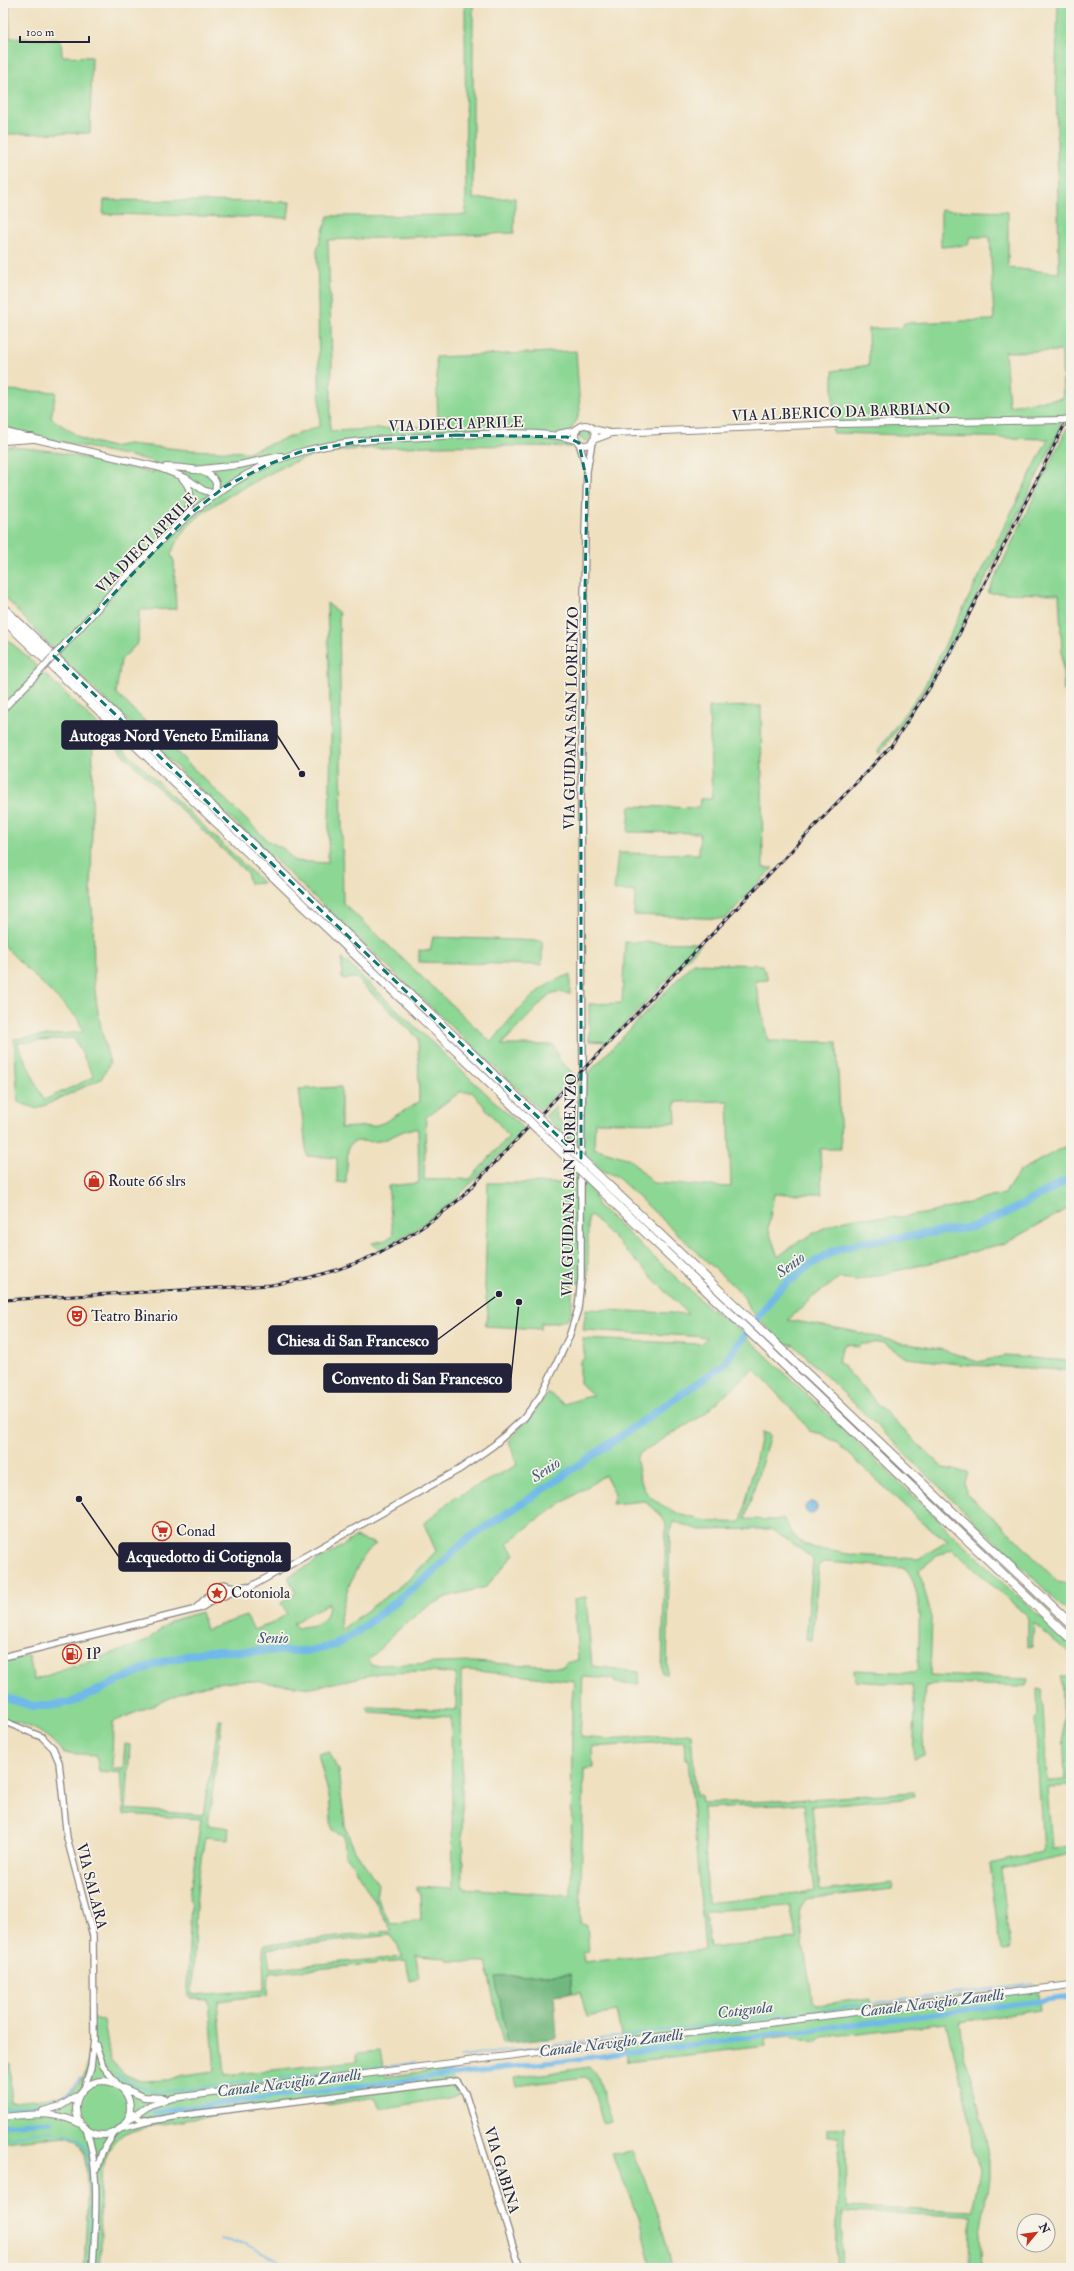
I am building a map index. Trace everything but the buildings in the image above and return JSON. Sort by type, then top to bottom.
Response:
[{"type":"highway","points":[[4,434],[32,438]]},
{"type":"highway","points":[[3,603],[37,641]]},
{"type":"highway","points":[[3,608],[1071,1624]]},
{"type":"highway","points":[[3,619],[1071,1639]]},
{"type":"highway","points":[[3,627],[73,686]]},
{"type":"main road","name":"VIA ALBERICO DA BARBIANO","points":[[593,428],[612,433],[838,424],[1071,419]]},
{"type":"main road","points":[[585,425],[593,428],[595,434],[593,441],[587,444],[578,442],[575,435],[577,430],[585,425]]},
{"type":"main road","name":"VIA DIECI APRILE","points":[[3,709],[182,522],[215,494],[267,465],[300,452],[378,440],[457,435],[555,435],[577,430]]},
{"type":"main road","name":"VIA ALBERICO DA BARBIANO","points":[[593,441],[612,433]]},
{"type":"main road","name":"VIA DIECI APRILE","points":[[555,435],[578,442]]},
{"type":"main road","points":[[32,438],[157,467],[177,474],[203,490],[215,494],[216,483],[213,478],[193,470]]},
{"type":"main road","points":[[157,467],[193,470],[239,465],[300,452]]},
{"type":"main road","points":[[177,474],[188,485],[191,494],[191,504],[182,522]]},
{"type":"main road","points":[[3,2117],[32,2114],[61,2106],[89,2085],[102,2081],[119,2086],[144,2097],[173,2098],[1071,1985]]},
{"type":"main road","points":[[119,2086],[128,2096],[132,2114]]},
{"type":"main road","points":[[83,2091],[77,2110],[84,2126]]},
{"type":"main road","points":[[32,2114],[63,2116],[99,2134],[117,2130],[132,2114],[150,2105],[173,2098]]},
{"type":"street","points":[[587,471],[593,441]]},
{"type":"street","points":[[578,442],[587,471]]},
{"type":"street","name":"VIA GUIDANA SAN LORENZO","points":[[230,1589],[240,1588],[258,1581],[460,1469],[494,1445],[524,1418],[539,1398],[569,1337],[578,1309],[581,1249],[581,806],[587,471]]},
{"type":"street","points":[[3,1657],[204,1607],[230,1589],[224,1584],[212,1589],[210,1594],[195,1609]]},
{"type":"street","points":[[210,1594],[215,1599]]},
{"type":"street","name":"VIA SALARA","points":[[3,1721],[34,1732],[49,1742],[59,1762],[67,1838],[88,1912],[93,1936],[94,2039],[92,2061],[83,2091]]},
{"type":"street","name":"VIA SALARA","points":[[94,2039],[101,2061],[109,2075],[119,2086]]},
{"type":"street","points":[[92,2061],[101,2061]]},
{"type":"street","name":"VIA GABINA","points":[[150,2120],[457,2081],[465,2093],[520,2268]]},
{"type":"street","points":[[132,2114],[142,2120],[150,2120]]},
{"type":"street","points":[[95,2182],[102,2152],[117,2130],[150,2120]]},
{"type":"street","points":[[84,2126],[93,2151],[96,2194],[93,2268]]},
{"type":"highlighted area","points":[[457,435],[567,437],[579,443],[587,483],[581,805],[581,1158],[54,656],[191,513],[226,486],[267,465],[300,452],[362,441]]},
{"type":"green space","points":[[3,3],[9,3],[10,38],[61,40],[62,56],[92,57],[90,133],[3,134]]},
{"type":"green space","points":[[465,3],[473,3],[473,199],[515,198],[514,233],[328,240],[332,362],[330,431],[438,426],[436,357],[576,351],[580,410],[577,420],[572,427],[571,447],[432,446],[344,450],[302,459],[265,476],[229,496],[203,513],[194,520],[180,536],[171,555],[174,561],[176,609],[139,610],[138,643],[121,660],[116,693],[268,841],[284,849],[294,861],[328,863],[331,738],[327,603],[339,613],[343,903],[490,1041],[494,1040],[518,1011],[538,992],[559,979],[570,975],[570,994],[557,992],[550,994],[501,1045],[554,1045],[559,1060],[576,1076],[540,1110],[60,657],[3,595],[3,446],[52,451],[153,473],[153,461],[33,436],[3,426],[3,390],[56,392],[51,418],[82,439],[112,447],[128,444],[189,450],[248,452],[320,426],[317,249],[328,216],[466,215]]},
{"type":"green space","points":[[1058,3],[1071,3],[1071,43],[1068,44],[1071,53],[1071,63],[1068,83],[1069,109],[1071,109],[1071,405],[960,630],[930,684],[879,754],[878,750],[923,689],[1048,439],[833,433],[833,371],[869,365],[868,329],[902,328],[904,323],[994,320],[990,237],[971,237],[968,245],[941,247],[941,210],[1008,212],[1008,268],[1059,273],[1056,68]],"holes":[[[1062,351],[1063,398],[1009,406],[1005,352]]]},
{"type":"green space","points":[[104,200],[290,202],[288,218],[103,214]]},
{"type":"green space","points":[[1067,428],[1071,429],[1069,487],[1071,691],[1064,691],[1059,594],[988,593]]},
{"type":"green space","points":[[583,429],[587,429],[591,435],[587,441],[583,441],[579,437],[579,433]]},
{"type":"green space","points":[[3,637],[20,650],[263,883],[250,884],[247,873],[104,736],[96,735],[93,738],[91,900],[94,979],[96,1000],[104,1042],[110,1063],[101,1079],[37,1109],[18,1102],[14,1039],[83,1032],[78,1019],[3,945]],"holes":[[[74,1038],[94,1077],[44,1100],[17,1043]]]},
{"type":"green space","points":[[761,706],[763,868],[773,868],[725,919],[634,915],[635,892],[614,890],[618,853],[699,854],[700,833],[628,832],[630,806],[699,808],[700,799],[712,799],[709,707]]},
{"type":"green space","points":[[433,937],[542,941],[542,965],[419,962],[419,950],[430,951]]},
{"type":"green space","points":[[625,942],[702,943],[608,1042],[589,1041],[589,1004],[622,1003]]},
{"type":"green space","points":[[342,958],[525,1130],[451,1203],[415,1230],[380,1250],[372,1243],[386,1240],[393,1235],[388,1186],[419,1183],[418,1129],[403,1131],[384,1140],[372,1142],[357,1141],[351,1143],[348,1148],[346,1183],[337,1182],[337,1158],[307,1156],[299,1089],[341,1087],[341,1128],[373,1126],[383,1123],[419,1102],[418,1038],[356,978],[342,979]],"holes":[[[460,1092],[472,1092],[509,1136],[470,1179],[424,1180],[426,1117]]]},
{"type":"green space","points":[[693,963],[763,965],[768,980],[755,981],[768,1041],[837,1042],[841,1149],[820,1149],[822,1194],[774,1194],[768,1228],[778,1257],[794,1245],[826,1227],[847,1220],[857,1218],[923,1214],[1004,1194],[1020,1171],[1071,1143],[1071,1207],[1005,1243],[943,1260],[857,1280],[840,1278],[814,1296],[788,1320],[848,1330],[902,1343],[944,1350],[978,1362],[1005,1356],[1069,1361],[1071,1330],[1071,1366],[1069,1372],[1065,1370],[969,1365],[906,1358],[884,1343],[862,1344],[858,1347],[850,1344],[844,1345],[838,1361],[891,1418],[943,1468],[968,1472],[965,1482],[966,1494],[1003,1526],[1058,1582],[1071,1585],[1071,1615],[794,1345],[783,1343],[748,1308],[744,1296],[616,1176],[603,1171],[545,1116],[556,1106],[557,1120],[576,1120],[577,1085]],"holes":[[[728,1101],[731,1187],[653,1183],[630,1159],[594,1148],[595,1122],[676,1123],[675,1102]]]},
{"type":"green space","points":[[568,1167],[590,1186],[598,1206],[706,1305],[725,1320],[728,1319],[945,1526],[950,1533],[972,1551],[1004,1584],[1071,1644],[1071,1655],[1034,1623],[1032,1646],[1028,1647],[1028,1617],[952,1549],[937,1556],[919,1570],[932,1618],[930,1675],[1028,1679],[1026,1686],[933,1684],[925,1687],[922,1720],[924,1755],[913,1759],[915,1711],[912,1685],[855,1681],[854,1670],[914,1673],[918,1669],[918,1602],[911,1577],[905,1568],[825,1562],[819,1565],[812,1640],[806,1639],[813,1560],[811,1558],[770,1529],[700,1530],[675,1522],[670,1530],[667,1674],[662,1673],[666,1523],[662,1516],[645,1501],[612,1504],[615,1494],[605,1475],[535,1521],[507,1544],[514,1554],[486,1587],[446,1597],[423,1609],[396,1632],[369,1660],[371,1665],[473,1662],[564,1667],[566,1663],[578,1660],[574,1599],[586,1597],[592,1666],[639,1672],[639,1684],[615,1683],[614,1679],[583,1677],[580,1737],[603,1739],[691,1734],[696,1795],[701,1795],[702,1803],[777,1801],[914,1792],[915,1797],[812,1806],[820,1891],[893,1883],[892,1889],[806,1899],[800,1908],[803,1943],[813,2002],[816,2005],[870,1998],[871,2007],[1037,1986],[1040,2010],[959,2022],[964,2056],[976,2094],[989,2160],[989,2179],[980,2233],[982,2268],[970,2268],[971,2216],[843,2212],[841,2268],[836,2268],[839,2137],[827,2137],[827,2129],[845,2126],[846,2207],[972,2212],[980,2171],[977,2156],[972,2147],[970,2120],[947,2023],[823,2037],[816,2042],[789,2036],[765,2039],[766,2046],[627,2062],[616,2011],[587,2017],[580,1992],[572,1993],[570,1974],[496,1977],[508,2043],[503,2043],[486,1962],[447,1961],[446,1958],[416,1956],[419,1978],[410,1981],[406,1961],[269,1973],[268,1995],[218,2001],[225,2075],[357,2061],[357,2053],[380,2051],[385,2077],[449,2068],[459,2096],[380,2109],[375,2097],[328,2105],[319,2101],[225,2114],[131,2131],[118,2138],[107,2154],[103,2167],[100,2196],[100,2268],[84,2268],[87,2186],[84,2156],[81,2146],[73,2138],[67,2136],[3,2142],[3,2062],[10,2063],[11,2102],[53,2097],[67,2092],[77,2086],[84,2075],[88,2061],[89,2018],[104,2020],[110,2060],[126,2075],[140,2081],[168,2080],[183,2075],[215,2071],[209,2000],[190,1999],[187,1988],[191,1902],[189,1898],[201,1819],[124,1814],[121,1773],[99,1771],[96,1755],[63,1753],[50,1739],[36,1730],[3,1719],[3,1659],[29,1656],[34,1680],[145,1642],[171,1621],[201,1612],[206,1630],[246,1616],[254,1630],[271,1624],[287,1614],[281,1603],[296,1593],[288,1577],[333,1552],[355,1537],[376,1544],[369,1550],[363,1559],[350,1584],[342,1610],[340,1622],[341,1630],[412,1577],[436,1551],[424,1524],[451,1500],[517,1465],[509,1441],[549,1393],[564,1404],[593,1395],[580,1383],[580,1361],[585,1358],[582,1339],[700,1344],[708,1337],[583,1330],[586,1309],[688,1314],[591,1215],[588,1217],[588,1283],[572,1283],[572,1310],[567,1319],[553,1323],[541,1323],[541,1329],[485,1326],[488,1314],[485,1287],[488,1183],[569,1183]],"holes":[[[754,1369],[798,1416],[809,1431],[822,1434],[837,1443],[923,1523],[948,1541],[918,1559],[854,1555],[814,1548],[799,1541],[790,1531],[783,1518],[777,1520],[745,1519],[770,1435],[762,1432],[741,1522],[715,1522],[690,1517],[666,1508],[655,1501],[646,1492],[642,1485],[636,1459],[640,1453],[702,1416]],[[329,1603],[326,1616],[320,1623],[297,1628],[293,1623]],[[467,1670],[574,1681],[572,1701],[571,1896],[463,1888],[461,1672]],[[436,1672],[456,1674],[456,1710],[367,1707],[369,1712],[451,1717],[453,1888],[416,1886],[420,1896],[421,1920],[391,1924],[376,1897],[378,1884],[352,1846],[345,1825],[338,1771],[329,1751],[318,1754],[329,1796],[332,1830],[344,1836],[345,1855],[351,1862],[392,1931],[264,1945],[264,1990],[192,1995],[197,1896],[201,1857],[205,1837],[228,1839],[229,1828],[208,1825],[222,1720],[219,1720],[203,1815],[126,1809],[130,1745],[125,1744],[123,1769],[112,1769],[113,1722],[189,1690],[215,1683],[245,1680],[311,1688],[380,1673]],[[684,1741],[685,1759],[688,1759],[705,1950],[584,1962],[583,1953],[589,1952],[587,1925],[580,1924],[584,1769],[593,1768],[592,1747]],[[804,1804],[815,1891],[708,1903],[703,1808]],[[790,1906],[797,1939],[710,1947],[705,1913],[707,1911]],[[391,1935],[403,1957],[270,1968],[267,1949]]]},
{"type":"green space","points":[[1061,1677],[1071,1677],[1071,1786],[1047,1787],[1052,1848],[1071,1846],[1071,1854],[1001,1869],[1010,1949],[1001,1950],[989,1864],[1043,1852],[1035,1719],[1038,1715],[1037,1689],[1042,1690],[1047,1781],[1065,1780]]},
{"type":"green space","points":[[570,1974],[572,1993],[554,1995],[557,2038],[508,2043],[495,1977]]},
{"type":"green space","points":[[590,2067],[598,2077],[612,2121],[603,2123],[590,2080],[585,2077],[516,2086],[514,2078]]},
{"type":"green space","points":[[632,2151],[655,2208],[665,2238],[672,2268],[651,2268],[639,2217],[612,2154]]},
{"type":"water","points":[[811,1502],[815,1504],[817,1508],[815,1512],[811,1514],[807,1512],[805,1508],[807,1504]]},
{"type":"waterway","name":"Senio","points":[[3,1697],[32,1706],[49,1706],[73,1702],[157,1663],[207,1651],[311,1651],[335,1645],[357,1632],[432,1573],[466,1540],[547,1487],[722,1366],[778,1290],[810,1265],[834,1251],[859,1243],[973,1227],[1011,1211],[1071,1178]]},
{"type":"waterway","name":"Cotignola","points":[[460,2057],[1034,1983]]},
{"type":"waterway","name":"Canale Naviglio Zanelli","points":[[154,2112],[1071,1997]]},
{"type":"waterway","name":"Cotignola","points":[[115,2072],[136,2085],[160,2092],[415,2063]]},
{"type":"waterway","name":"Cotignola","points":[[3,2108],[37,2105],[56,2100],[73,2088],[81,2078]]},
{"type":"waterway","name":"Canale Naviglio Zanelli","points":[[3,2125],[51,2122]]},
{"type":"waterway","points":[[3,2138],[52,2132],[64,2133],[83,2143],[88,2154],[91,2222],[89,2268]]},
{"type":"waterway","points":[[220,2239],[245,2244],[293,2268]]},
{"type":"railway","points":[[3,1300],[271,1285],[300,1280],[350,1265],[395,1245],[438,1216],[461,1198],[891,746],[940,672],[1071,412]]},
{"type":"place","name":"Autogas Nord Veneto Emiliana","points":[[302,774]]},
{"type":"place","name":"Route 66 slrs","points":[[94,1181]]},
{"type":"place","name":"Chiesa di San Francesco","points":[[499,1294]]},
{"type":"place","name":"Convento di San Francesco","points":[[519,1302]]},
{"type":"place","name":"Teatro Binario","points":[[77,1316]]},
{"type":"place","name":"Acquedotto di Cotignola","points":[[79,1499]]},
{"type":"place","name":"Conad","points":[[162,1531]]},
{"type":"place","name":"Cotoniola","points":[[217,1593]]},
{"type":"place","name":"IP","points":[[72,1654]]}]
